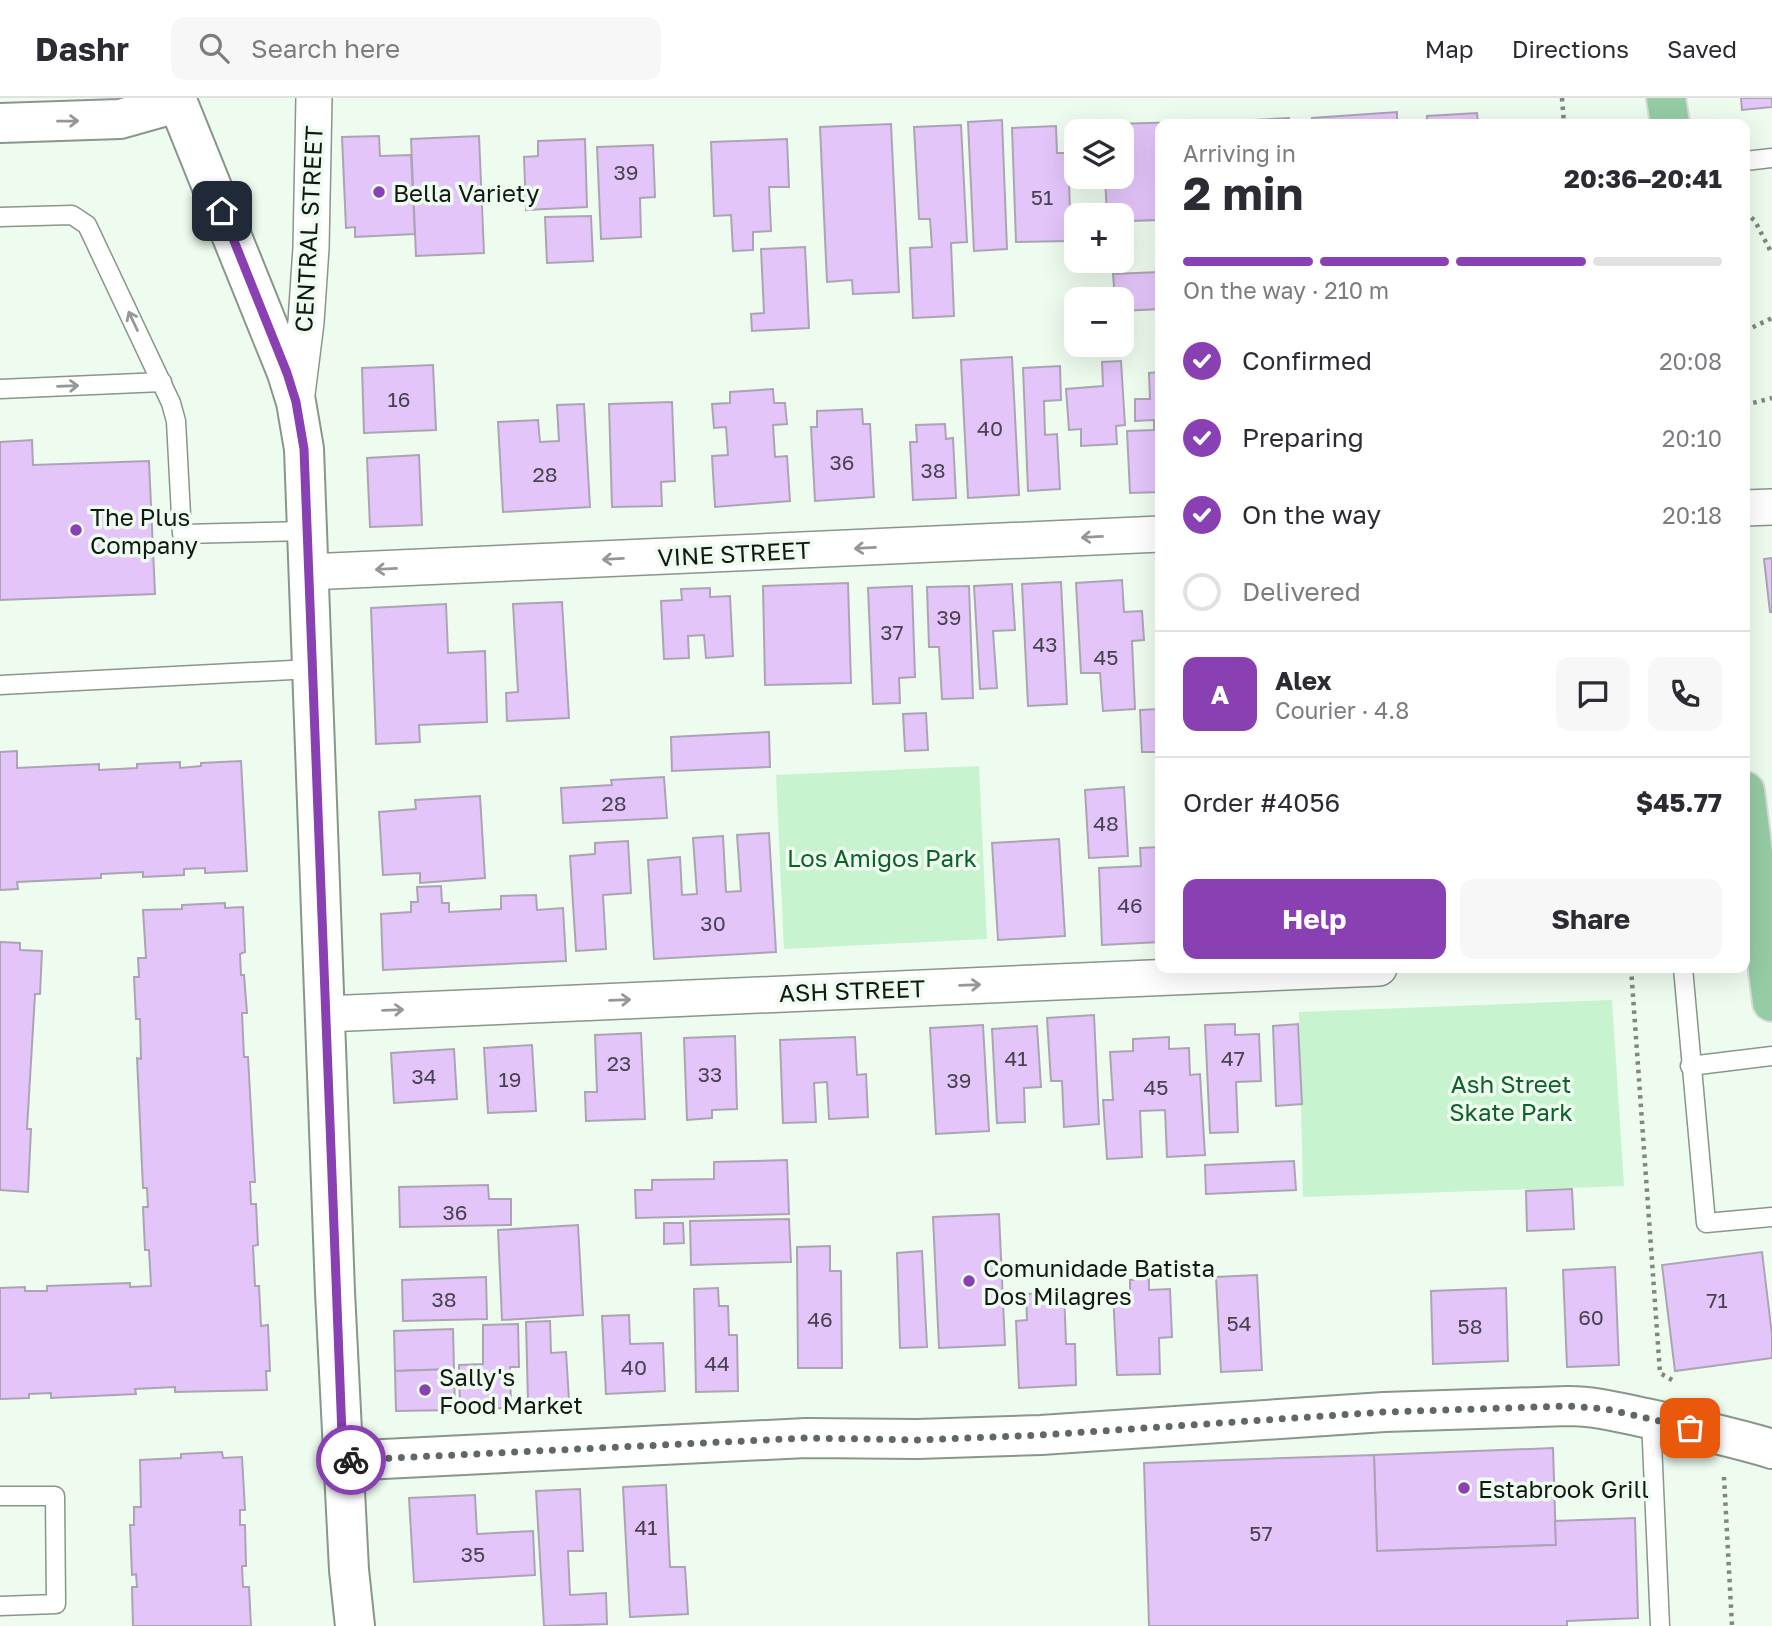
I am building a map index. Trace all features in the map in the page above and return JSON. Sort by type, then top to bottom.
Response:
[{"type":"main road","points":[[1667,98],[1669,119]]},
{"type":"main road","name":"CENTRAL STREET","points":[[182,100],[283,361],[296,402],[304,449],[343,1461],[355,1626]]},
{"type":"main road","points":[[0,123],[120,119],[182,100]]},
{"type":"main road","points":[[1750,873],[1755,954],[1772,1002]]},
{"type":"main road","points":[[343,1461],[806,1438],[917,1440],[1041,1435],[1384,1412],[1561,1406],[1593,1406],[1772,1448]]},
{"type":"main road","points":[[1722,1435],[1763,1429],[1772,1424]]},
{"type":"main road","points":[[346,1626],[350,1577]]},
{"type":"street","name":"CENTRAL STREET","points":[[296,402],[306,322],[311,248],[314,98]]},
{"type":"street","points":[[1750,508],[1772,507]]},
{"type":"street","name":"VINE STREET","points":[[308,572],[1155,534]]},
{"type":"street","name":"ASH STREET","points":[[325,1014],[1264,973]]},
{"type":"lane","points":[[1750,160],[1772,158]]},
{"type":"lane","points":[[0,217],[72,215],[87,225],[162,383],[176,421],[181,534],[307,531]]},
{"type":"lane","points":[[0,389],[162,383]]},
{"type":"lane","points":[[0,685],[311,669]]},
{"type":"lane","points":[[1683,973],[1706,1223],[1772,1217]]},
{"type":"lane","points":[[1690,1066],[1772,1056]]},
{"type":"lane","points":[[1651,1419],[1660,1626]]},
{"type":"lane","points":[[0,1496],[55,1496],[56,1604],[0,1606]]},
{"type":"path","points":[[1562,98],[1564,119]]},
{"type":"path","points":[[1750,216],[1755,220],[1772,254]]},
{"type":"path","points":[[1750,329],[1772,318]]},
{"type":"path","points":[[1750,404],[1772,398]]},
{"type":"path","points":[[1631,973],[1660,1373],[1673,1380],[1722,1435],[1732,1626]]},
{"type":"green space","name":"Los Amigos Park","points":[[979,766],[987,939],[784,949],[776,775]]},
{"type":"green space","name":"Ash Street Skate Park","points":[[1612,1000],[1624,1186],[1303,1197],[1299,1012]]},
{"type":"building","points":[[1741,98],[1772,98],[1772,107],[1742,110]]},
{"type":"building","points":[[1397,112],[1397,119],[1312,118]]},
{"type":"building","points":[[1477,113],[1478,119],[1427,119],[1427,116]]},
{"type":"building","points":[[1002,120],[1007,249],[974,251],[968,122]]},
{"type":"building","points":[[1134,123],[1155,123],[1155,220],[1134,221],[1134,203],[1106,203],[1106,189],[1134,189]]},
{"type":"building","points":[[891,124],[899,292],[853,294],[852,280],[827,282],[820,127]]},
{"type":"building","points":[[961,125],[967,242],[951,243],[954,316],[913,318],[910,248],[932,247],[930,219],[919,219],[914,127]]},
{"type":"building","points":[[1056,126],[1057,153],[1064,153],[1064,189],[1069,189],[1070,203],[1064,203],[1064,241],[1016,242],[1012,128]]},
{"type":"building","name":"Bella Variety","points":[[379,136],[380,156],[411,155],[415,234],[355,237],[355,227],[346,228],[342,137]]},
{"type":"building","points":[[479,136],[484,253],[416,256],[411,139]]},
{"type":"building","points":[[585,139],[587,207],[526,210],[524,157],[538,156],[538,141]]},
{"type":"building","points":[[787,139],[789,187],[769,187],[771,231],[753,232],[753,250],[733,251],[731,215],[714,216],[711,142]]},
{"type":"building","points":[[653,145],[655,197],[640,198],[641,237],[601,239],[597,147]]},
{"type":"building","points":[[591,216],[593,261],[547,263],[545,217]]},
{"type":"building","points":[[805,247],[809,328],[752,331],[751,314],[764,313],[761,249]]},
{"type":"building","points":[[1155,272],[1155,309],[1134,310],[1134,287],[1114,287],[1113,274]]},
{"type":"building","points":[[1012,357],[1019,495],[968,498],[961,360]]},
{"type":"building","points":[[1121,361],[1125,425],[1116,426],[1117,444],[1081,446],[1081,429],[1069,430],[1066,389],[1103,386],[1102,362]]},
{"type":"building","points":[[433,365],[436,430],[364,433],[362,368]]},
{"type":"building","points":[[1060,366],[1061,400],[1044,401],[1045,435],[1057,434],[1060,489],[1028,491],[1023,368]]},
{"type":"building","points":[[1155,372],[1155,492],[1130,493],[1127,431],[1154,430],[1154,420],[1135,421],[1135,399],[1150,399],[1149,373]]},
{"type":"building","points":[[773,389],[774,403],[785,403],[787,424],[773,425],[775,457],[787,456],[790,501],[715,507],[712,456],[728,455],[726,427],[714,428],[712,404],[730,403],[730,392]]},
{"type":"building","points":[[672,402],[675,481],[661,482],[662,506],[612,507],[609,404]]},
{"type":"building","points":[[584,404],[590,507],[503,512],[498,422],[538,420],[540,442],[559,441],[557,405]]},
{"type":"building","points":[[862,409],[863,424],[870,424],[874,497],[815,501],[811,427],[817,427],[817,411]]},
{"type":"building","points":[[945,424],[946,439],[953,438],[956,498],[913,500],[910,442],[917,442],[916,425]]},
{"type":"building","name":"The Plus Company","points":[[32,440],[33,465],[149,461],[155,594],[0,600],[0,442]]},
{"type":"building","points":[[419,455],[422,525],[370,527],[367,458]]},
{"type":"building","points":[[1772,558],[1772,612],[1770,612],[1764,559]]},
{"type":"building","points":[[1122,580],[1124,612],[1142,611],[1144,640],[1132,641],[1135,709],[1103,711],[1100,673],[1081,673],[1076,583]]},
{"type":"building","points":[[1061,582],[1067,704],[1028,706],[1022,584]]},
{"type":"building","points":[[848,583],[851,683],[765,685],[763,586]]},
{"type":"building","points":[[1012,584],[1015,630],[993,631],[997,688],[980,689],[974,586]]},
{"type":"building","points":[[912,586],[915,677],[899,678],[900,703],[873,704],[868,588]]},
{"type":"building","points":[[969,586],[973,698],[942,699],[939,647],[929,647],[927,587]]},
{"type":"building","points":[[710,588],[710,597],[730,596],[733,656],[706,658],[704,635],[688,636],[689,658],[664,659],[661,601],[682,600],[681,589]]},
{"type":"building","points":[[562,602],[569,718],[507,721],[506,693],[518,692],[513,604]]},
{"type":"building","points":[[446,604],[448,653],[485,651],[487,722],[419,725],[420,742],[376,744],[371,608]]},
{"type":"building","points":[[1155,709],[1155,752],[1142,752],[1140,710]]},
{"type":"building","points":[[926,713],[928,750],[905,751],[903,714]]},
{"type":"building","points":[[769,732],[770,767],[672,771],[671,737]]},
{"type":"building","points":[[17,751],[17,768],[99,764],[99,770],[137,768],[137,764],[180,762],[180,768],[201,766],[201,763],[241,761],[247,871],[205,873],[205,868],[184,869],[184,875],[143,877],[143,872],[101,874],[101,878],[17,882],[18,889],[0,890],[0,752]]},
{"type":"building","points":[[664,777],[667,818],[563,823],[561,788],[612,785],[611,780]]},
{"type":"building","points":[[1124,787],[1128,856],[1089,858],[1085,790]]},
{"type":"building","points":[[480,796],[485,878],[420,883],[420,873],[383,875],[379,812],[416,809],[415,800]]},
{"type":"building","points":[[769,833],[776,952],[654,959],[648,860],[680,857],[682,895],[697,894],[693,838],[723,836],[726,892],[741,891],[737,835]]},
{"type":"building","points":[[1059,839],[1065,936],[998,940],[992,843]]},
{"type":"building","points":[[628,841],[631,893],[603,895],[606,949],[576,951],[570,856],[595,854],[595,843]]},
{"type":"building","points":[[1155,847],[1155,942],[1102,945],[1099,868],[1141,866],[1140,848]]},
{"type":"building","points":[[441,886],[442,903],[449,903],[449,912],[501,909],[501,896],[536,895],[537,910],[563,908],[566,961],[383,970],[381,914],[411,912],[411,902],[418,902],[417,887]]},
{"type":"building","points":[[225,903],[225,908],[243,907],[245,952],[240,954],[247,1013],[242,1013],[244,1057],[248,1057],[255,1182],[250,1182],[251,1204],[256,1204],[258,1245],[253,1246],[261,1326],[268,1325],[270,1371],[266,1371],[267,1390],[175,1392],[175,1387],[135,1389],[136,1394],[51,1398],[51,1393],[29,1394],[29,1398],[0,1399],[0,1288],[25,1287],[25,1291],[47,1291],[47,1286],[130,1283],[130,1287],[151,1286],[149,1250],[145,1250],[143,1207],[148,1207],[147,1188],[143,1188],[137,1058],[141,1059],[140,1019],[136,1019],[134,977],[139,977],[138,958],[146,958],[143,910],[182,909],[182,905]]},
{"type":"building","points":[[0,942],[20,943],[20,950],[42,951],[40,994],[35,994],[27,1129],[31,1129],[28,1192],[0,1190]]},
{"type":"building","points":[[1094,1015],[1099,1124],[1064,1127],[1062,1081],[1051,1081],[1047,1018]]},
{"type":"building","points":[[1235,1024],[1235,1035],[1259,1034],[1261,1081],[1236,1082],[1238,1132],[1210,1133],[1205,1025]]},
{"type":"building","points":[[1298,1024],[1302,1104],[1276,1106],[1273,1026]]},
{"type":"building","points":[[983,1025],[989,1131],[936,1134],[930,1028]]},
{"type":"building","points":[[1037,1026],[1041,1087],[1024,1088],[1025,1122],[997,1123],[992,1029]]},
{"type":"building","points":[[641,1033],[645,1119],[586,1121],[585,1092],[597,1092],[595,1035]]},
{"type":"building","points":[[735,1036],[737,1109],[712,1110],[712,1118],[687,1120],[684,1038]]},
{"type":"building","points":[[855,1037],[857,1075],[866,1074],[868,1117],[829,1119],[827,1082],[814,1083],[816,1122],[783,1123],[780,1040]]},
{"type":"building","points":[[1169,1037],[1169,1049],[1189,1048],[1190,1075],[1200,1074],[1205,1155],[1167,1157],[1165,1110],[1140,1111],[1142,1157],[1107,1159],[1103,1100],[1113,1100],[1110,1052],[1133,1051],[1133,1039]]},
{"type":"building","points":[[532,1045],[536,1111],[488,1113],[484,1048]]},
{"type":"building","points":[[454,1049],[457,1099],[394,1103],[391,1053]]},
{"type":"building","points":[[787,1160],[789,1214],[636,1218],[635,1190],[652,1190],[652,1180],[714,1179],[714,1162]]},
{"type":"building","points":[[1294,1161],[1296,1190],[1206,1194],[1205,1165]]},
{"type":"building","points":[[488,1185],[489,1199],[511,1199],[511,1225],[400,1227],[399,1187]]},
{"type":"building","points":[[1572,1189],[1574,1229],[1527,1231],[1526,1191]]},
{"type":"building","name":"Comunidade Batista Dos Milagres","points":[[999,1214],[1005,1345],[939,1348],[933,1217]]},
{"type":"building","points":[[789,1219],[791,1262],[691,1265],[690,1221]]},
{"type":"building","points":[[664,1223],[683,1223],[684,1243],[664,1244]]},
{"type":"building","points":[[578,1225],[583,1315],[502,1320],[498,1230]]},
{"type":"building","points":[[830,1246],[830,1271],[841,1271],[842,1368],[798,1368],[797,1247]]},
{"type":"building","points":[[922,1251],[927,1347],[900,1348],[897,1253]]},
{"type":"building","points":[[1762,1252],[1772,1335],[1772,1358],[1675,1371],[1662,1265]]},
{"type":"building","points":[[1615,1267],[1619,1365],[1567,1367],[1563,1270]]},
{"type":"building","points":[[1257,1275],[1262,1370],[1221,1372],[1216,1277]]},
{"type":"building","points":[[486,1277],[487,1319],[403,1321],[402,1280]]},
{"type":"building","points":[[1149,1279],[1149,1290],[1170,1289],[1172,1337],[1159,1338],[1160,1374],[1117,1375],[1113,1292],[1130,1292],[1130,1280]]},
{"type":"building","points":[[718,1288],[719,1306],[728,1306],[729,1335],[737,1335],[738,1391],[696,1392],[694,1289]]},
{"type":"building","points":[[1506,1288],[1508,1361],[1433,1364],[1431,1291]]},
{"type":"building","points":[[1064,1292],[1066,1344],[1075,1344],[1076,1385],[1019,1388],[1016,1321],[1027,1320],[1026,1294]]},
{"type":"building","points":[[629,1315],[630,1344],[663,1343],[665,1391],[606,1394],[602,1316]]},
{"type":"building","points":[[550,1321],[551,1353],[566,1352],[569,1400],[528,1402],[526,1322]]},
{"type":"building","points":[[518,1324],[519,1367],[510,1367],[511,1408],[460,1409],[459,1365],[483,1364],[483,1325]]},
{"type":"building","points":[[453,1329],[454,1369],[395,1371],[394,1331]]},
{"type":"building","name":"Sally's Food Market","points":[[454,1369],[455,1410],[396,1411],[395,1371]]},
{"type":"building","name":"Estabrook Grill","points":[[1553,1448],[1556,1545],[1377,1551],[1374,1455]]},
{"type":"building","points":[[222,1452],[223,1458],[242,1457],[245,1510],[240,1510],[240,1525],[245,1525],[246,1566],[242,1566],[243,1587],[249,1587],[251,1626],[133,1626],[132,1587],[137,1587],[136,1574],[132,1575],[130,1525],[134,1525],[134,1507],[141,1507],[140,1460]]},
{"type":"building","points":[[1374,1455],[1377,1551],[1556,1545],[1555,1521],[1635,1518],[1638,1618],[1567,1621],[1567,1626],[1149,1626],[1144,1463]]},
{"type":"building","points":[[666,1485],[670,1567],[685,1567],[688,1614],[630,1617],[623,1487]]},
{"type":"building","points":[[580,1489],[583,1551],[568,1551],[570,1595],[606,1593],[607,1624],[544,1626],[536,1491]]},
{"type":"building","points":[[475,1495],[477,1534],[533,1531],[535,1575],[414,1582],[409,1498]]},
{"type":"way so far","points":[[351,1460],[806,1438],[917,1440],[1041,1435],[1384,1412],[1568,1406],[1593,1406],[1690,1428]]},
{"type":"place","name":"Bella Variety","points":[[379,192]]},
{"type":"place","name":"The Plus Company","points":[[76,530]]},
{"type":"place","name":"Comunidade Batista Dos Milagres","points":[[969,1281]]},
{"type":"place","name":"Sally's Food Market","points":[[425,1390]]},
{"type":"place","name":"Estabrook Grill","points":[[1464,1488]]},
{"type":"route","points":[[222,211],[287,373],[296,402],[304,449],[335,1292],[343,1461],[351,1460]]}]
